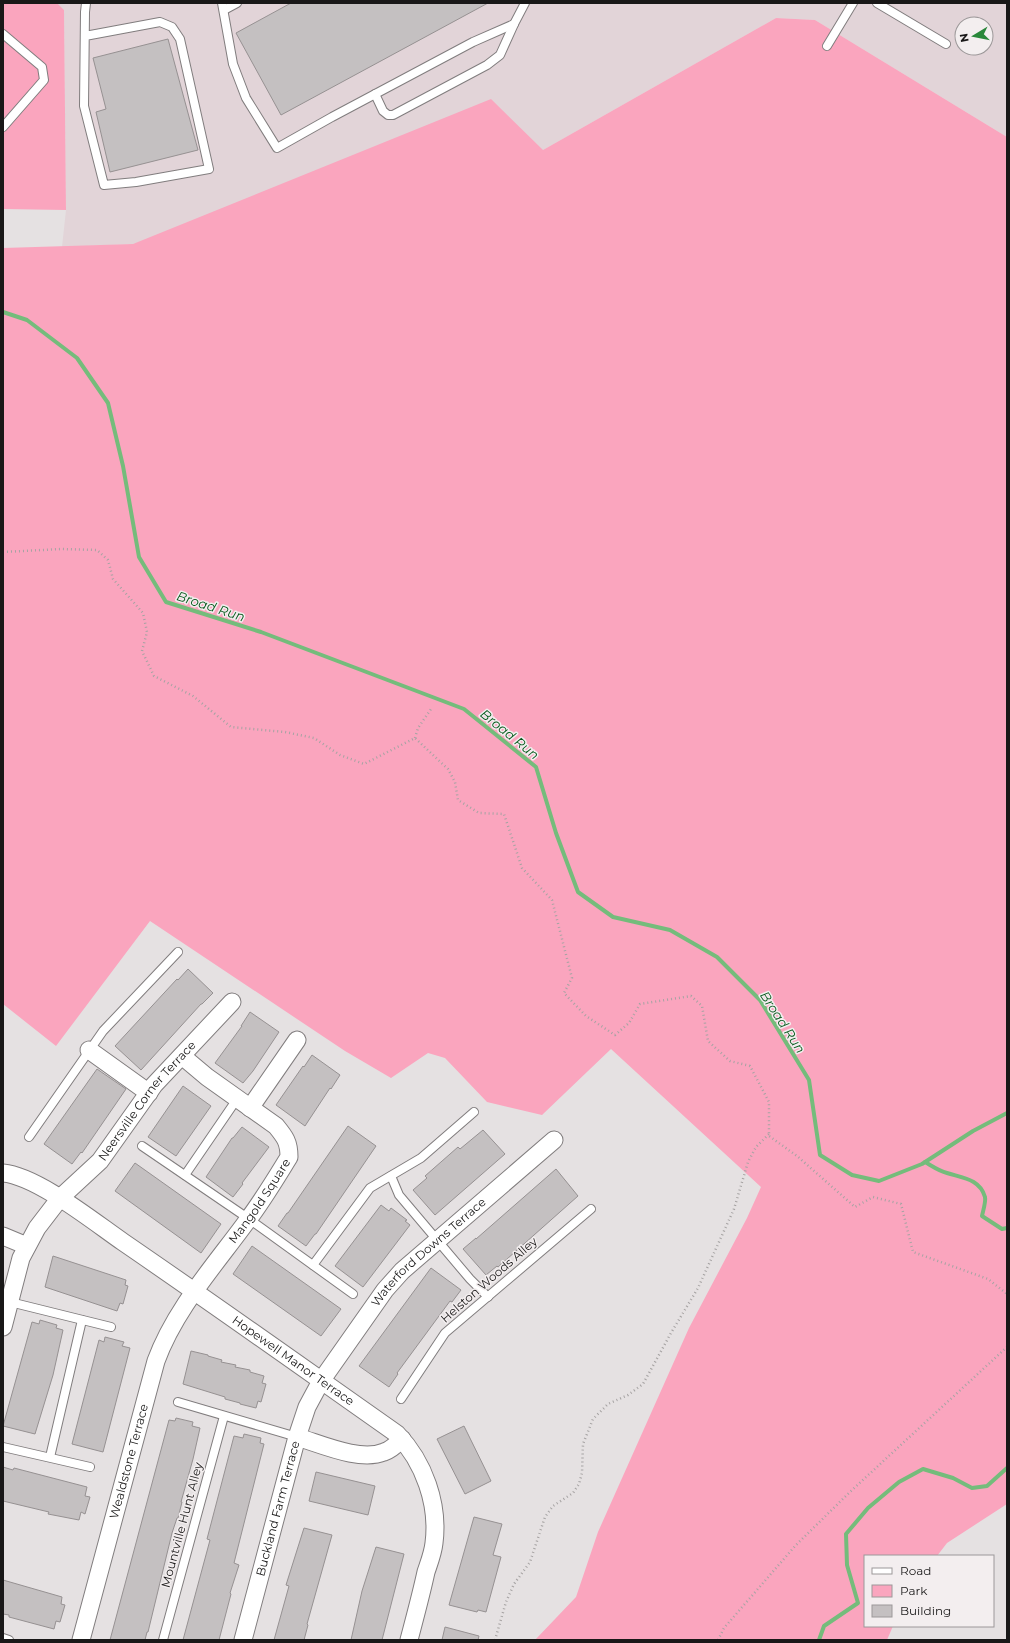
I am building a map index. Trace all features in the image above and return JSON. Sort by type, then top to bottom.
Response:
[{"type":"street","name":"Neersville Corner Terrace","points":[[3,1327],[21,1258],[37,1228],[60,1198],[100,1161],[154,1085],[232,1002]]},
{"type":"street","points":[[244,1103],[297,1040]]},
{"type":"street","points":[[89,1050],[149,1093]]},
{"type":"street","name":"Mangold Square","points":[[182,1056],[207,1077],[276,1126],[284,1136],[289,1146],[289,1157],[249,1219],[195,1291]]},
{"type":"street","name":"Waterford Downs Terrace","points":[[321,1381],[385,1290],[402,1271],[554,1140]]},
{"type":"street","name":"Hopewell Manor Terrace","points":[[3,1173],[10,1174],[33,1183],[60,1198],[195,1291],[397,1434],[424,1474],[430,1490],[434,1523],[434,1543],[409,1640]]},
{"type":"street","points":[[3,1236],[27,1246]]},
{"type":"street","name":"Wealdstone Terrace","points":[[81,1640],[156,1361],[164,1339],[195,1291]]},
{"type":"street","name":"Buckland Farm Terrace","points":[[243,1640],[296,1437],[307,1406],[321,1381]]},
{"type":"street","points":[[296,1437],[343,1451],[364,1455],[384,1452],[402,1440]]},
{"type":"lane","points":[[85,36],[160,22],[172,27],[180,39],[209,168],[136,182],[104,185],[84,106],[85,36],[86,3]]},
{"type":"lane","points":[[237,3],[223,6],[233,64],[246,98],[277,148],[473,42],[514,24]]},
{"type":"lane","points":[[375,94],[383,111],[388,115],[393,115],[487,65],[500,55],[525,3]]},
{"type":"lane","points":[[828,46],[854,3]]},
{"type":"lane","points":[[877,3],[946,44]]},
{"type":"lane","points":[[3,34],[42,67],[44,80],[3,126]]},
{"type":"lane","points":[[29,1137],[103,1031],[178,952]]},
{"type":"lane","points":[[185,1175],[244,1103]]},
{"type":"lane","points":[[313,1265],[370,1188],[381,1180],[391,1176],[421,1158],[474,1112]]},
{"type":"lane","points":[[142,1146],[249,1219],[353,1294]]},
{"type":"lane","points":[[391,1176],[399,1195],[470,1279],[488,1297]]},
{"type":"lane","name":"Helston Woods Alley","points":[[401,1399],[445,1333],[591,1209]]},
{"type":"lane","points":[[10,1302],[111,1327]]},
{"type":"lane","points":[[50,1457],[82,1320]]},
{"type":"lane","points":[[178,1402],[296,1437]]},
{"type":"lane","name":"Mountville Hunt Alley","points":[[163,1640],[224,1416]]},
{"type":"lane","points":[[3,1446],[90,1467]]},
{"type":"lane","points":[[3,1638],[9,1640]]},
{"type":"path","points":[[3,552],[62,548],[97,550],[108,560],[113,579],[143,613],[147,632],[142,651],[154,676],[193,696],[231,727],[285,732],[314,738],[340,756],[364,764],[415,738],[418,728],[432,709]]},
{"type":"path","points":[[415,738],[448,769],[456,782],[458,800],[479,813],[504,814],[522,868],[552,900],[572,978],[564,993],[586,1016],[616,1035],[629,1023],[640,1004],[691,996],[702,1006],[708,1041],[730,1061],[750,1066],[769,1102],[769,1136],[797,1156],[855,1208],[873,1198],[901,1204],[913,1252],[988,1279],[1007,1294]]},
{"type":"path","points":[[495,1640],[506,1602],[514,1584],[530,1562],[545,1517],[552,1506],[573,1493],[579,1484],[582,1473],[583,1444],[594,1419],[608,1404],[628,1396],[643,1384],[698,1288],[734,1209],[748,1162],[756,1147],[769,1134]]},
{"type":"path","points":[[718,1640],[724,1628],[796,1545],[852,1490],[1007,1348]]},
{"type":"shaded area","points":[[57,3],[1007,3],[1007,137],[815,20],[776,18],[543,150],[133,244],[62,247],[66,210],[64,10]]},
{"type":"green space","points":[[3,3],[57,3],[64,10],[66,210],[3,209]]},
{"type":"green space","points":[[776,18],[815,20],[1007,137],[1007,1504],[947,1543],[938,1555],[864,1555],[864,1627],[893,1627],[887,1640],[535,1640],[576,1597],[598,1532],[689,1328],[747,1218],[761,1187],[611,1049],[542,1115],[487,1102],[445,1058],[428,1053],[391,1078],[345,1051],[150,921],[56,1046],[3,1004],[3,248],[133,244],[491,99],[543,150]]},
{"type":"building","points":[[291,3],[488,3],[281,115],[236,33]]},
{"type":"building","points":[[168,39],[198,150],[110,172],[96,112],[106,109],[93,58]]},
{"type":"building","points":[[188,969],[213,993],[201,1004],[141,1070],[115,1046]]},
{"type":"building","points":[[250,1012],[279,1032],[253,1071],[243,1083],[215,1063],[242,1026]]},
{"type":"building","points":[[312,1055],[340,1075],[305,1126],[276,1105]]},
{"type":"building","points":[[97,1069],[126,1089],[82,1153],[81,1152],[72,1164],[44,1144]]},
{"type":"building","points":[[183,1086],[211,1106],[176,1156],[148,1137]]},
{"type":"building","points":[[348,1126],[376,1146],[316,1234],[306,1246],[278,1226]]},
{"type":"building","points":[[242,1127],[269,1147],[233,1197],[206,1177],[232,1138]]},
{"type":"building","points":[[483,1130],[505,1154],[435,1215],[413,1190],[427,1178],[425,1176],[458,1147],[460,1149]]},
{"type":"building","points":[[135,1163],[221,1224],[201,1253],[115,1191]]},
{"type":"building","points":[[556,1169],[578,1196],[498,1267],[497,1266],[486,1275],[463,1249]]},
{"type":"building","points":[[381,1205],[389,1211],[391,1208],[407,1220],[405,1221],[410,1225],[363,1287],[335,1266]]},
{"type":"building","points":[[252,1246],[341,1309],[321,1336],[233,1274]]},
{"type":"building","points":[[53,1256],[126,1280],[125,1285],[128,1286],[123,1304],[120,1303],[117,1311],[45,1287]]},
{"type":"building","points":[[431,1268],[461,1290],[452,1302],[450,1301],[397,1373],[398,1374],[389,1387],[359,1366]]},
{"type":"building","points":[[40,1320],[57,1325],[56,1328],[63,1330],[53,1375],[35,1434],[3,1426],[32,1322],[39,1324]]},
{"type":"building","points":[[105,1337],[124,1342],[122,1346],[130,1348],[103,1452],[72,1444],[99,1340],[104,1342]]},
{"type":"building","points":[[191,1351],[208,1355],[222,1360],[221,1362],[236,1365],[235,1367],[250,1370],[250,1372],[264,1376],[262,1383],[266,1384],[261,1402],[258,1401],[256,1408],[183,1384]]},
{"type":"building","points":[[176,1418],[193,1422],[192,1426],[200,1428],[148,1632],[145,1640],[110,1640],[169,1420],[175,1421]]},
{"type":"building","points":[[464,1426],[491,1481],[465,1494],[437,1439]]},
{"type":"building","points":[[244,1434],[261,1438],[260,1443],[264,1444],[234,1563],[239,1565],[230,1593],[231,1594],[219,1640],[183,1640],[210,1540],[207,1539],[234,1436],[243,1438]]},
{"type":"building","points":[[3,1467],[13,1470],[14,1468],[87,1487],[85,1496],[90,1497],[85,1514],[81,1512],[79,1520],[48,1514],[49,1512],[3,1501]]},
{"type":"building","points":[[316,1472],[375,1486],[368,1515],[309,1501]]},
{"type":"building","points":[[474,1517],[502,1524],[493,1555],[501,1557],[486,1612],[478,1610],[477,1612],[449,1605]]},
{"type":"building","points":[[304,1528],[332,1535],[307,1624],[304,1640],[274,1640],[289,1586],[286,1585]]},
{"type":"building","points":[[376,1547],[404,1554],[382,1640],[351,1640],[362,1591]]},
{"type":"building","points":[[3,1580],[62,1597],[61,1604],[65,1605],[60,1622],[56,1621],[54,1629],[3,1614]]},
{"type":"building","points":[[445,1627],[479,1636],[478,1640],[442,1640]]},
{"type":"waterway","name":"Broad Run","points":[[3,312],[27,320],[77,358],[108,403],[123,466],[139,557],[166,602],[261,632],[464,709],[536,767],[556,833],[578,892],[613,917],[670,930],[717,957],[760,1000],[809,1080],[820,1155],[852,1175],[879,1181],[922,1164],[973,1131],[1007,1113]]},
{"type":"waterway","points":[[925,1162],[941,1171],[970,1180],[979,1186],[985,1197],[982,1216],[1002,1229],[1007,1228]]},
{"type":"waterway","points":[[819,1640],[824,1626],[858,1603],[847,1565],[846,1534],[868,1508],[899,1482],[923,1469],[953,1478],[972,1488],[987,1486],[1007,1468]]}]
